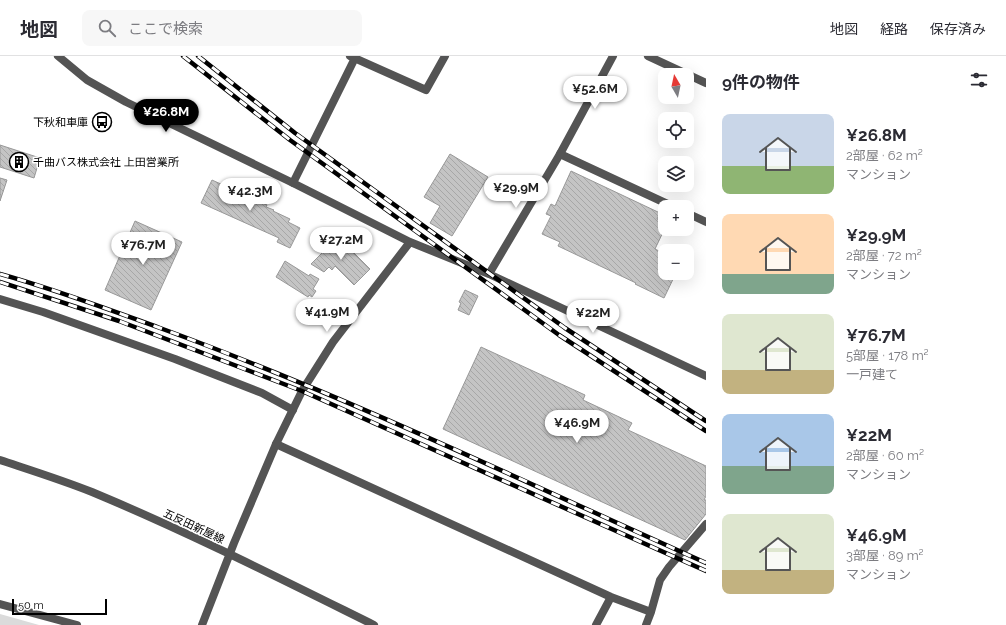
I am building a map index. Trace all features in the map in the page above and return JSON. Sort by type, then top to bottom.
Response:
[{"type":"street","points":[[58,56],[86,80],[126,102],[410,242],[489,274],[706,376]]},
{"type":"street","points":[[293,183],[354,57],[426,90],[446,56]]},
{"type":"street","points":[[489,274],[560,154],[613,56]]},
{"type":"street","points":[[648,56],[706,83]]},
{"type":"street","points":[[560,154],[659,200]]},
{"type":"street","points":[[694,216],[706,222]]},
{"type":"street","points":[[202,625],[229,554],[276,444],[302,391],[333,342],[410,242]]},
{"type":"street","points":[[0,299],[43,312],[175,359],[262,393],[293,410]]},
{"type":"street","points":[[276,444],[611,597],[651,612]]},
{"type":"street","name":"五反田新屋線","points":[[0,460],[90,491],[229,554],[374,625]]},
{"type":"street","points":[[646,625],[660,580],[669,567],[706,524]]},
{"type":"street","points":[[596,625],[611,597]]},
{"type":"street","points":[[0,604],[77,625]]},
{"type":"shaded area","points":[[0,614],[39,625],[0,625]]},
{"type":"building","points":[[97,119],[101,121],[98,127],[94,125]]},
{"type":"building","name":"千曲バス株式会社 上田営業所","points":[[0,145],[40,158],[34,178],[0,167]]},
{"type":"building","points":[[450,154],[488,177],[452,236],[430,223],[440,206],[424,197]]},
{"type":"building","points":[[571,171],[658,212],[658,236],[661,236],[655,249],[658,250],[658,280],[673,280],[664,298],[558,246],[560,242],[542,234],[551,216],[546,214],[551,204],[555,206]]},
{"type":"building","points":[[0,178],[7,180],[0,201]]},
{"type":"building","points":[[212,180],[267,205],[266,207],[290,219],[288,222],[300,228],[290,248],[277,242],[279,238],[201,203]]},
{"type":"building","points":[[135,221],[182,242],[151,310],[105,290]]},
{"type":"building","points":[[338,237],[370,269],[354,285],[335,266],[332,270],[329,267],[324,272],[311,264],[326,249],[323,247],[331,238],[334,241]]},
{"type":"building","points":[[285,261],[309,276],[310,274],[319,279],[313,289],[316,291],[312,297],[309,295],[308,297],[276,277]]},
{"type":"building","points":[[465,290],[478,296],[469,315],[458,310],[461,303],[459,302]]},
{"type":"building","points":[[481,347],[585,395],[583,400],[632,423],[628,430],[706,466],[706,496],[704,500],[706,500],[706,514],[685,540],[443,429]]},
{"type":"railway","points":[[183,56],[290,140],[559,335],[706,431]]},
{"type":"railway","points":[[198,56],[295,133],[565,328],[706,421]]},
{"type":"railway","points":[[0,274],[160,328],[298,382],[435,441],[706,563]]},
{"type":"railway","points":[[0,282],[119,321],[302,391],[706,571]]},
{"type":"place","name":"下秋和車庫","points":[[102,122]]},
{"type":"place","name":"千曲バス株式会社 上田営業所","points":[[19,162]]}]
